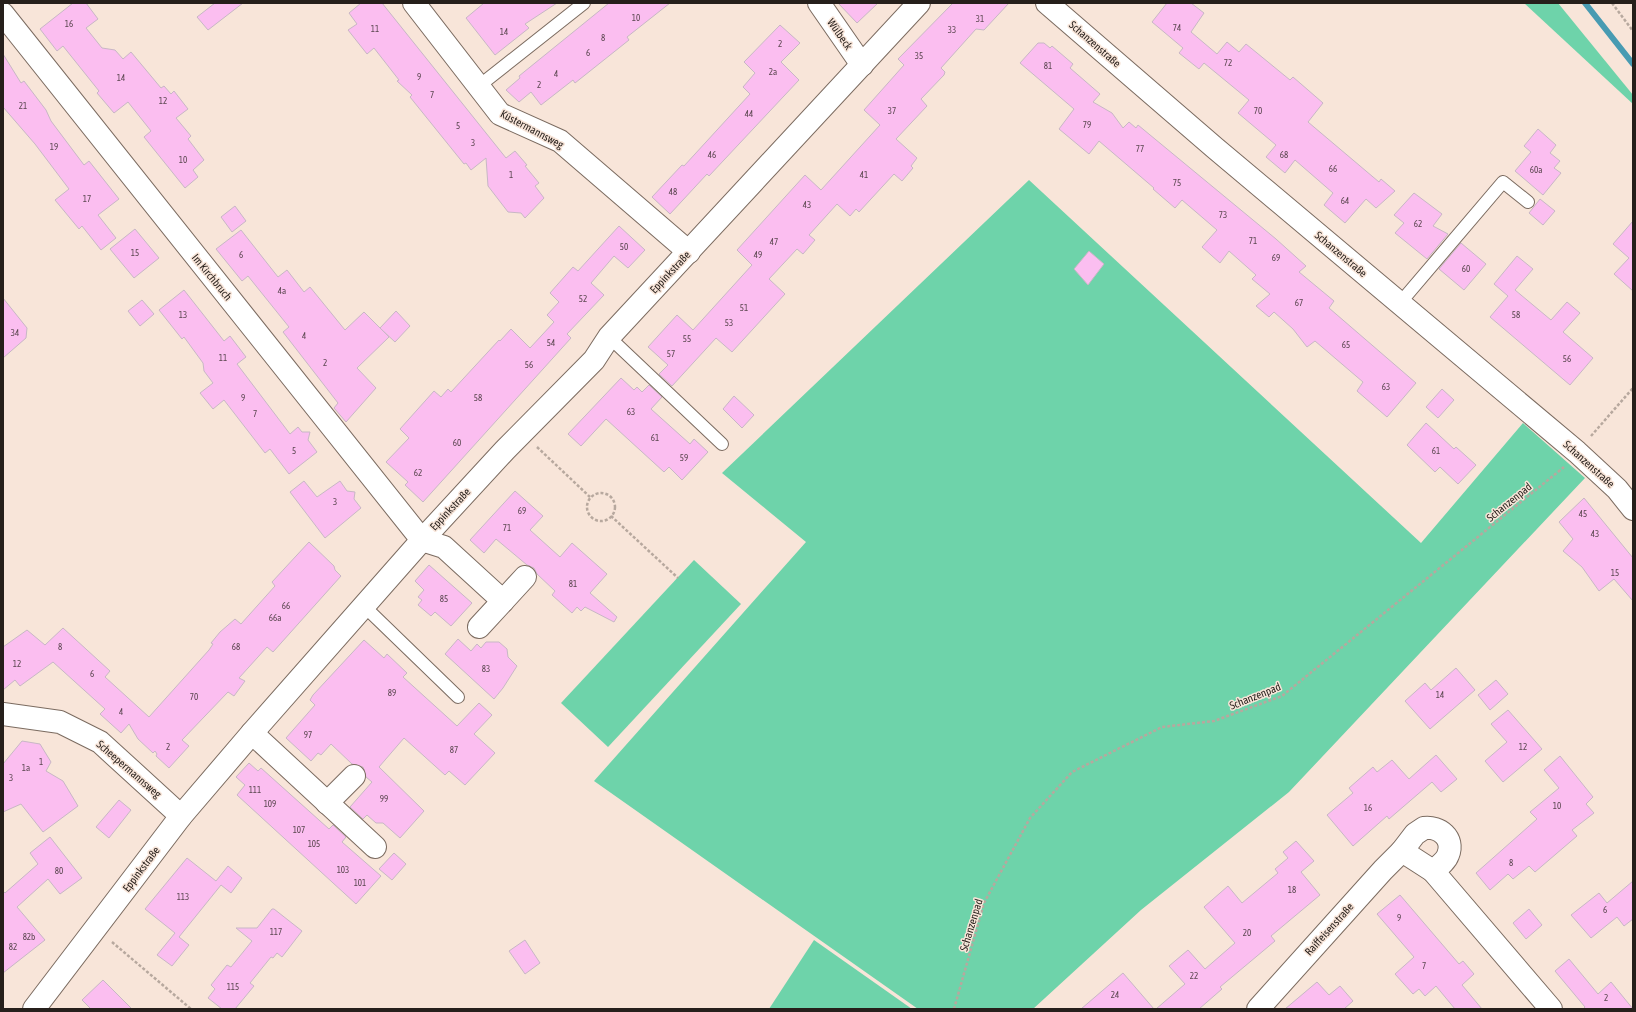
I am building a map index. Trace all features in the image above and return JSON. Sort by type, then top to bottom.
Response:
[{"type":"street","name":"Küstermannsweg","points":[[414,3],[500,114],[560,141],[689,252]]},
{"type":"street","name":"Wülbeck","points":[[819,3],[862,65]]},
{"type":"street","name":"Eppinkstraße","points":[[34,1009],[181,816],[252,732],[422,540],[522,433],[594,360],[609,337],[919,3]]},
{"type":"street","name":"Schanzenstraße","points":[[1046,3],[1215,148],[1577,452],[1616,489],[1633,509]]},
{"type":"street","name":"Im Kirchbruch","points":[[3,14],[422,540]]},
{"type":"street","name":"Eppinkstraße","points":[[422,540],[444,547],[503,601]]},
{"type":"street","points":[[478,627],[525,577]]},
{"type":"street","name":"Scheepermannsweg","points":[[3,714],[60,722],[100,742],[181,816]]},
{"type":"street","points":[[252,732],[374,847]]},
{"type":"street","points":[[327,803],[354,776]]},
{"type":"street","name":"Raiffeisenstraße","points":[[1258,1009],[1419,831],[1430,828],[1440,831],[1448,839],[1449,850],[1445,860],[1433,871]]},
{"type":"street","points":[[1402,851],[1433,871],[1551,1009]]},
{"type":"lane","points":[[479,86],[584,3]]},
{"type":"lane","points":[[1400,303],[1503,182],[1528,202]]},
{"type":"lane","points":[[609,337],[722,444]]},
{"type":"lane","points":[[364,606],[458,697]]},
{"type":"path","points":[[1612,3],[1633,31]]},
{"type":"path","name":"Schanzenpad","points":[[954,1009],[984,902],[1030,818],[1072,772],[1162,727],[1214,721],[1282,696],[1565,466],[1633,388]]},
{"type":"path","points":[[522,433],[590,497]]},
{"type":"path","points":[[599,493],[610,497],[615,508],[612,516],[604,521],[593,519],[587,511],[586,505],[590,497],[599,493]]},
{"type":"path","points":[[612,516],[678,578]]},
{"type":"path","points":[[96,929],[191,1009]]},
{"type":"green space","points":[[1524,3],[1558,3],[1633,95],[1633,104]]},
{"type":"green space","points":[[1029,180],[1421,543],[1523,423],[1585,478],[1289,792],[1141,910],[1033,1009],[918,1009],[594,781],[806,542],[722,473]]},
{"type":"green space","points":[[694,560],[741,604],[608,747],[561,703]]},
{"type":"green space","points":[[814,940],[912,1009],[769,1009]]},
{"type":"building","points":[[73,3],[86,3],[98,19],[86,28],[102,48],[115,50],[123,59],[131,52],[161,88],[164,86],[171,94],[174,91],[188,109],[176,118],[191,136],[188,139],[204,160],[193,170],[198,177],[185,188],[144,137],[151,131],[128,102],[114,113],[97,93],[99,91],[63,46],[57,51],[40,29]]},
{"type":"building","points":[[215,3],[243,3],[208,30],[197,17]]},
{"type":"building","points":[[361,3],[382,3],[506,158],[515,151],[527,165],[525,166],[539,183],[535,186],[544,198],[525,218],[521,213],[508,212],[488,186],[486,158],[471,170],[466,163],[464,164],[410,97],[412,95],[397,81],[399,80],[374,48],[367,54],[348,30],[357,24],[349,13]]},
{"type":"building","points":[[484,3],[557,3],[525,24],[529,28],[495,55],[466,18]]},
{"type":"building","points":[[609,3],[670,3],[627,37],[629,40],[575,83],[573,80],[541,105],[531,92],[519,102],[506,90],[520,78],[519,76]]},
{"type":"building","points":[[838,3],[878,3],[857,23]]},
{"type":"building","points":[[953,3],[1009,3],[984,30],[976,29],[941,68],[945,72],[944,75],[921,99],[927,106],[896,139],[917,158],[911,166],[913,168],[902,181],[894,174],[859,212],[856,209],[850,216],[837,204],[809,235],[815,240],[803,254],[797,249],[769,279],[785,294],[732,352],[716,338],[672,386],[659,374],[668,365],[648,347],[677,315],[693,330],[752,265],[737,250],[805,175],[821,190],[880,125],[864,110],[904,65],[898,59]]},
{"type":"building","points":[[1167,3],[1191,3],[1204,13],[1191,32],[1217,54],[1227,42],[1239,52],[1246,44],[1290,80],[1293,77],[1323,103],[1308,122],[1379,182],[1381,179],[1395,191],[1376,208],[1366,199],[1345,223],[1324,205],[1333,193],[1295,160],[1285,173],[1266,157],[1276,145],[1238,113],[1249,100],[1204,63],[1199,69],[1179,53],[1183,48],[1152,22]]},
{"type":"building","points":[[780,25],[800,43],[781,62],[799,80],[709,176],[707,174],[670,214],[652,197],[682,165],[684,166],[750,94],[743,87],[755,73],[744,62]]},
{"type":"building","points":[[1038,43],[1044,43],[1050,48],[1052,46],[1073,64],[1070,68],[1100,94],[1093,102],[1112,113],[1123,128],[1129,122],[1136,128],[1138,125],[1276,239],[1306,266],[1299,272],[1334,301],[1329,308],[1416,383],[1387,417],[1357,391],[1363,382],[1315,341],[1307,347],[1293,329],[1274,312],[1269,317],[1256,306],[1270,294],[1252,279],[1256,275],[1229,251],[1220,263],[1202,247],[1217,230],[1182,200],[1175,208],[1099,141],[1089,154],[1059,129],[1074,109],[1020,63]]},
{"type":"building","points":[[3,54],[21,83],[24,81],[46,110],[51,121],[84,165],[89,161],[119,199],[98,215],[116,238],[101,250],[82,226],[79,229],[55,200],[69,189],[35,144],[3,107]]},
{"type":"building","points":[[1538,129],[1556,145],[1550,153],[1560,161],[1554,168],[1561,173],[1543,195],[1515,171],[1531,152],[1524,146]]},
{"type":"building","points":[[1414,193],[1442,214],[1433,226],[1448,234],[1427,259],[1395,233],[1404,223],[1394,215]]},
{"type":"building","points":[[1540,199],[1555,211],[1543,225],[1529,213]]},
{"type":"building","points":[[235,206],[246,221],[232,232],[221,217]]},
{"type":"building","points":[[1633,221],[1633,291],[1614,274],[1629,258],[1613,244]]},
{"type":"building","points":[[619,226],[645,250],[628,268],[614,256],[591,283],[604,295],[567,334],[571,338],[423,502],[405,485],[408,482],[386,462],[409,438],[400,429],[434,391],[441,397],[448,389],[451,392],[511,329],[530,348],[554,322],[547,315],[559,302],[550,293],[573,267],[578,271]]},
{"type":"building","points":[[135,229],[159,258],[134,278],[110,249]]},
{"type":"building","points":[[241,230],[278,277],[287,270],[304,292],[310,287],[345,330],[364,312],[389,337],[357,368],[376,388],[346,422],[334,408],[338,403],[283,332],[289,327],[248,276],[242,281],[216,249]]},
{"type":"building","points":[[1461,243],[1486,264],[1464,290],[1439,269]]},
{"type":"building","points":[[1089,251],[1104,264],[1088,285],[1074,269]]},
{"type":"building","points":[[1517,256],[1533,269],[1515,290],[1551,320],[1567,302],[1580,313],[1563,332],[1593,358],[1570,385],[1490,317],[1508,296],[1494,284]]},
{"type":"building","points":[[184,290],[224,341],[230,336],[246,357],[237,364],[290,434],[298,427],[302,432],[310,432],[308,440],[317,452],[289,474],[270,449],[265,453],[224,400],[213,409],[200,393],[213,383],[204,371],[203,363],[184,337],[182,339],[159,310]]},
{"type":"building","points":[[3,298],[27,328],[26,338],[3,358]]},
{"type":"building","points":[[142,300],[154,314],[140,326],[128,311]]},
{"type":"building","points":[[396,311],[410,326],[395,342],[380,328]]},
{"type":"building","points":[[621,378],[634,390],[637,387],[642,392],[649,385],[662,397],[651,409],[690,444],[694,439],[708,452],[682,480],[669,467],[664,472],[606,419],[581,446],[568,434]]},
{"type":"building","points":[[1442,389],[1454,400],[1438,418],[1426,407]]},
{"type":"building","points":[[734,396],[754,415],[742,428],[723,409]]},
{"type":"building","points":[[1426,423],[1454,449],[1456,447],[1476,465],[1458,484],[1440,467],[1435,472],[1407,445]]},
{"type":"building","points":[[304,481],[317,497],[340,481],[347,491],[355,492],[354,499],[361,508],[325,538],[290,492]]},
{"type":"building","points":[[515,491],[543,516],[530,530],[560,557],[572,543],[607,574],[590,593],[617,617],[614,622],[585,607],[581,611],[577,607],[572,613],[552,595],[555,591],[537,574],[534,568],[527,565],[496,539],[484,553],[470,540]]},
{"type":"building","points":[[1584,498],[1633,558],[1633,601],[1614,579],[1599,591],[1582,567],[1563,551],[1573,539],[1559,522]]},
{"type":"building","points":[[309,542],[334,566],[335,570],[341,576],[273,652],[267,647],[239,678],[245,681],[234,696],[228,692],[182,740],[189,746],[169,768],[156,756],[157,754],[155,751],[153,753],[138,739],[129,724],[121,733],[100,714],[105,709],[53,662],[20,686],[15,680],[3,690],[3,647],[27,630],[45,645],[63,628],[110,671],[105,677],[149,717],[209,650],[213,644],[211,643],[220,632],[235,619],[241,624],[275,586],[272,582]]},
{"type":"building","points":[[429,565],[472,603],[451,626],[435,612],[431,616],[418,605],[422,600],[418,597],[424,590],[415,581]]},
{"type":"building","points":[[458,639],[471,651],[477,644],[481,648],[486,642],[499,642],[507,649],[508,657],[517,666],[494,699],[445,654]]},
{"type":"building","points":[[364,640],[384,658],[387,654],[407,673],[403,677],[457,726],[479,703],[492,715],[474,734],[495,753],[465,785],[449,771],[445,775],[404,738],[379,767],[424,811],[400,838],[383,823],[376,823],[367,815],[363,819],[350,807],[372,782],[366,777],[363,767],[352,764],[331,744],[321,755],[318,753],[311,761],[286,738],[315,705],[310,700],[313,695]]},
{"type":"building","points":[[1456,668],[1475,690],[1430,729],[1405,701],[1425,683],[1431,690]]},
{"type":"building","points":[[1496,680],[1508,694],[1490,710],[1478,695]]},
{"type":"building","points":[[1508,710],[1542,749],[1503,782],[1485,761],[1507,742],[1491,724]]},
{"type":"building","points":[[22,741],[40,744],[51,762],[46,771],[63,781],[78,806],[43,832],[21,804],[3,812],[3,764]]},
{"type":"building","points":[[1436,755],[1457,779],[1441,792],[1432,782],[1389,819],[1387,816],[1353,846],[1327,815],[1353,793],[1349,788],[1373,767],[1377,772],[1392,760],[1409,779]]},
{"type":"building","points":[[1560,756],[1593,797],[1586,804],[1594,813],[1572,830],[1577,836],[1535,872],[1529,866],[1513,879],[1508,874],[1490,890],[1476,873],[1537,819],[1530,812],[1559,788],[1544,770]]},
{"type":"building","points":[[249,763],[258,771],[261,768],[329,829],[333,825],[346,837],[342,842],[381,876],[356,904],[237,795],[245,785],[236,777]]},
{"type":"building","points":[[119,800],[131,810],[109,838],[96,827]]},
{"type":"building","points":[[50,837],[82,878],[60,894],[48,879],[17,907],[45,940],[3,973],[3,891],[5,893],[38,864],[30,853]]},
{"type":"building","points":[[1296,841],[1314,861],[1301,872],[1320,895],[1271,936],[1275,941],[1220,987],[1222,989],[1199,1009],[1156,1009],[1185,984],[1169,966],[1188,950],[1205,969],[1235,943],[1204,907],[1228,886],[1242,903],[1278,873],[1275,869],[1288,858],[1283,852]]},
{"type":"building","points":[[394,853],[406,864],[392,880],[379,869]]},
{"type":"building","points":[[187,858],[216,881],[228,866],[242,878],[231,893],[221,885],[179,937],[189,945],[172,966],[157,955],[175,933],[145,909]]},
{"type":"building","points":[[1633,881],[1633,919],[1624,926],[1617,917],[1591,938],[1571,915],[1599,893],[1607,903]]},
{"type":"building","points":[[1400,895],[1459,964],[1463,961],[1474,974],[1462,985],[1482,1009],[1455,1009],[1436,986],[1425,996],[1419,989],[1413,994],[1395,974],[1414,957],[1377,914]]},
{"type":"building","points":[[272,909],[302,931],[282,957],[277,953],[273,958],[271,957],[250,983],[254,986],[235,1009],[222,1009],[208,998],[215,989],[211,985],[227,965],[231,967],[252,941],[236,928],[257,928]]},
{"type":"building","points":[[1529,909],[1542,925],[1526,939],[1513,923]]},
{"type":"building","points":[[525,940],[540,963],[525,974],[509,951]]},
{"type":"building","points":[[1569,959],[1598,994],[1611,982],[1633,1009],[1583,1009],[1585,1007],[1555,971]]},
{"type":"building","points":[[1123,973],[1154,1009],[1081,1009]]},
{"type":"building","points":[[103,980],[132,1009],[91,1009],[82,1000]]},
{"type":"building","points":[[1317,982],[1329,995],[1340,986],[1353,1001],[1344,1009],[1285,1009]]},
{"type":"waterway","points":[[1585,3],[1633,64]]}]
